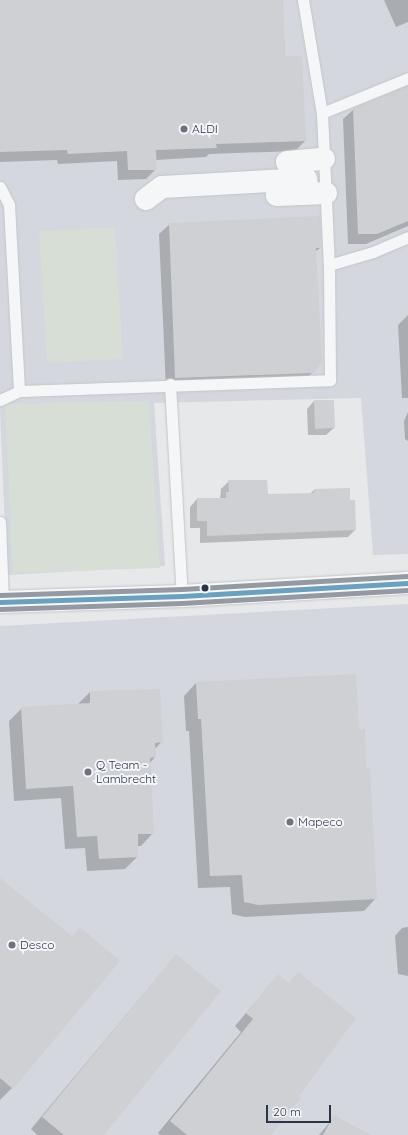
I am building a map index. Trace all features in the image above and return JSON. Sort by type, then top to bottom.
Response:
[{"type":"main road","points":[[2,602],[182,596],[408,583]]},
{"type":"street","points":[[260,181],[281,163],[324,159]]},
{"type":"street","points":[[146,199],[162,186],[306,179],[307,186],[277,189],[278,195],[326,198]]},
{"type":"street","points":[[260,181],[284,207],[326,198]]},
{"type":"lane","points":[[0,400],[19,391],[170,384],[330,380],[329,265],[322,113],[303,0]]},
{"type":"lane","points":[[322,113],[408,78]]},
{"type":"lane","points":[[0,187],[9,205],[19,391]]},
{"type":"lane","points":[[329,265],[373,252],[408,237]]},
{"type":"lane","points":[[170,384],[182,596]]},
{"type":"lane","points":[[0,522],[2,602]]},
{"type":"shaded area","points":[[0,0],[408,0],[408,554],[373,555],[361,398],[154,403],[165,566],[7,575],[0,411]]},
{"type":"shaded area","points":[[115,227],[123,359],[47,363],[39,231]]},
{"type":"shaded area","points":[[149,401],[160,568],[13,573],[5,404]]},
{"type":"shaded area","points":[[408,604],[408,1135],[0,1135],[0,626]]},
{"type":"building","points":[[0,0],[283,0],[285,56],[302,56],[306,141],[216,144],[217,148],[156,150],[157,170],[128,170],[127,151],[68,154],[67,150],[0,152]]},
{"type":"building","points":[[408,86],[408,221],[377,234],[358,234],[353,108]]},
{"type":"building","points":[[320,216],[321,248],[316,248],[322,362],[314,373],[175,378],[169,223]]},
{"type":"building","points":[[314,400],[334,400],[335,428],[315,429]]},
{"type":"building","points":[[228,480],[267,480],[268,494],[314,493],[314,489],[350,488],[350,500],[355,500],[356,530],[207,536],[207,521],[197,521],[197,498],[226,498],[226,492],[229,492]]},
{"type":"building","name":"Mapeco","points":[[356,674],[359,729],[365,729],[366,769],[370,768],[377,899],[258,905],[244,902],[242,875],[210,876],[201,719],[198,719],[196,682]]},
{"type":"building","name":"Q Team - Lambrecht","points":[[160,689],[163,742],[155,743],[156,757],[150,758],[154,834],[138,834],[138,857],[99,859],[97,836],[77,837],[73,786],[26,789],[21,707],[90,703],[90,691]]},
{"type":"building","points":[[0,878],[72,936],[80,927],[120,961],[13,1089],[0,1078]]},
{"type":"building","points":[[176,954],[221,991],[104,1135],[64,1135],[42,1117]]},
{"type":"building","points":[[298,972],[356,1018],[299,1096],[301,1098],[271,1135],[187,1135],[170,1121],[253,1019],[246,1013],[278,974],[288,983]]},
{"type":"building","points":[[334,1115],[371,1135],[323,1135]]},
{"type":"transit line","points":[[0,595],[182,589],[408,576]]},
{"type":"transit line","points":[[0,602],[182,596],[408,583]]},
{"type":"transit line","points":[[0,609],[182,603],[408,590]]},
{"type":"place","name":"ALDI","points":[[184,129]]},
{"type":"place","name":"Q Team - Lambrecht","points":[[88,772]]},
{"type":"place","name":"Mapeco","points":[[290,822]]},
{"type":"place","name":"Desco","points":[[12,945]]}]
